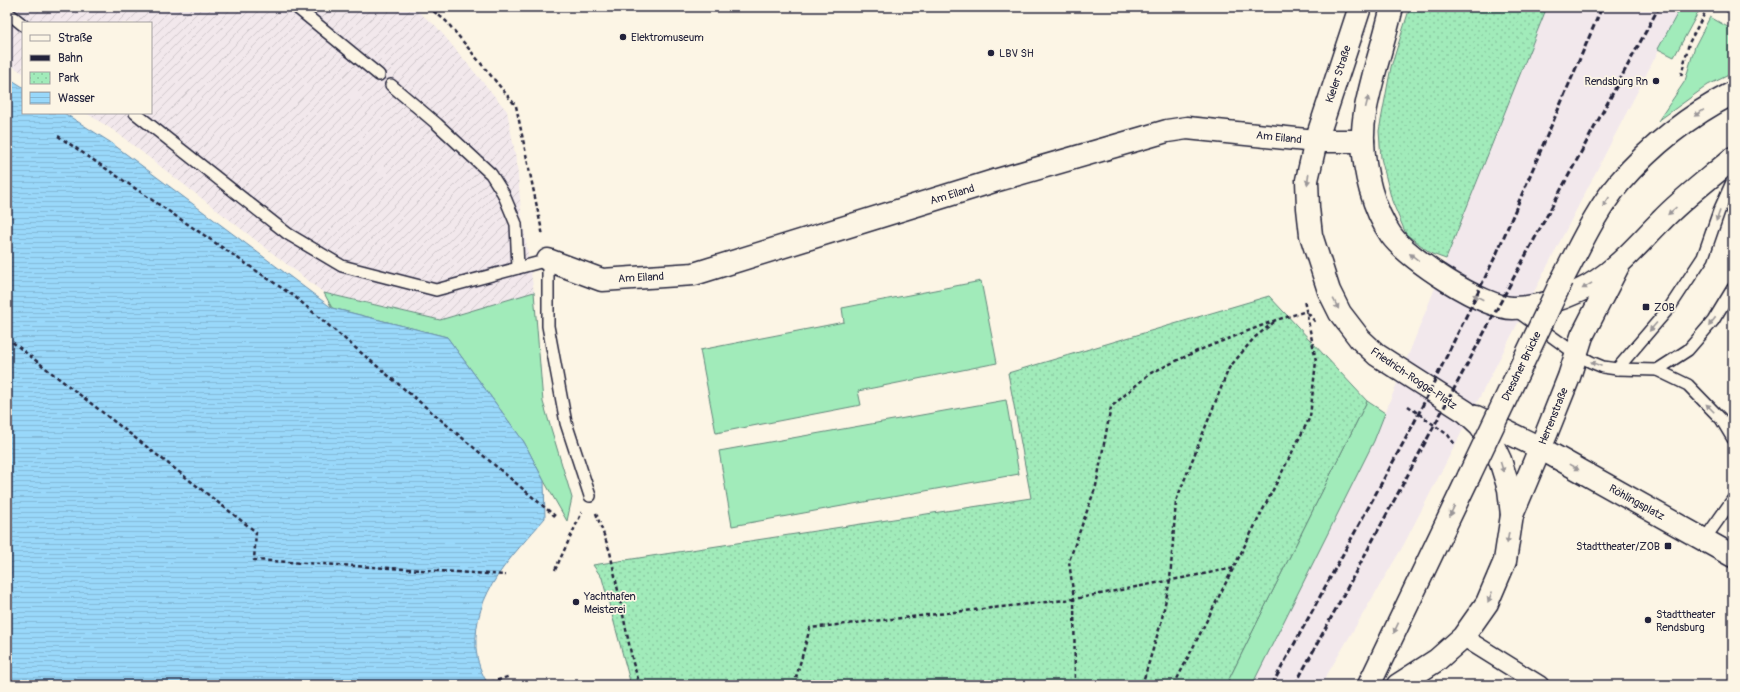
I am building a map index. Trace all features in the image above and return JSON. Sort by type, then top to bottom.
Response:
[{"type":"main road","name":"Kieler Straße","points":[[1316,141],[1360,7]]},
{"type":"main road","points":[[1392,7],[1365,108],[1363,141],[1371,192],[1392,235],[1407,251],[1445,280],[1489,302],[1513,308],[1558,299],[1580,291],[1619,264]]},
{"type":"main road","name":"Dresdner Brücke","points":[[1369,685],[1562,280],[1592,222],[1618,184],[1647,154],[1680,126],[1716,102],[1733,93]]},
{"type":"main road","name":"Am Eiland","points":[[548,260],[602,280],[694,274],[994,181],[1167,131],[1187,128],[1316,141],[1363,141]]},
{"type":"main road","name":"Friedrich-Rogge-Platz","points":[[1316,141],[1307,180],[1311,235],[1328,291],[1340,313],[1360,339],[1377,355],[1466,412],[1540,448]]},
{"type":"main road","name":"Herrenstraße","points":[[1398,685],[1437,660],[1463,637],[1487,603],[1505,560],[1512,515],[1569,377],[1582,336],[1619,264],[1662,220],[1733,158]]},
{"type":"main road","name":"Friedrich-Rogge-Platz","points":[[1466,412],[1480,424],[1494,447],[1509,489],[1512,515]]},
{"type":"main road","name":"Röhlingsplatz","points":[[1540,448],[1733,556]]},
{"type":"main road","points":[[1418,685],[1437,660]]},
{"type":"street","points":[[1463,637],[1540,685]]},
{"type":"lane","points":[[296,7],[379,75]]},
{"type":"lane","points":[[7,12],[22,24]]},
{"type":"lane","points":[[391,85],[437,124],[491,174],[503,193],[516,224],[518,268]]},
{"type":"lane","points":[[136,114],[288,234],[342,266],[436,290],[548,260],[550,333],[566,423],[590,496]]},
{"type":"lane","points":[[1617,369],[1670,307],[1703,257],[1733,180]]},
{"type":"lane","points":[[1658,370],[1688,350],[1713,321],[1733,288]]},
{"type":"lane","points":[[1513,308],[1576,354],[1597,365],[1617,369],[1658,370],[1688,385],[1721,419],[1733,439]]},
{"type":"lane","points":[[1704,540],[1733,500]]},
{"type":"path","points":[[428,7],[446,21],[516,106],[548,260]]},
{"type":"path","points":[[1681,76],[1689,43],[1708,7]]},
{"type":"path","points":[[1720,7],[1733,14]]},
{"type":"path","points":[[58,136],[295,297],[555,516]]},
{"type":"path","points":[[1075,685],[1074,599],[1069,561],[1096,486],[1111,407],[1149,374],[1197,351],[1276,320],[1307,311]]},
{"type":"path","points":[[1307,311],[1320,329]]},
{"type":"path","points":[[1174,685],[1310,417],[1316,361],[1307,311]]},
{"type":"path","points":[[1142,685],[1161,623],[1170,580],[1176,501],[1229,368],[1254,338],[1276,320]]},
{"type":"path","points":[[7,338],[256,532],[254,560],[506,575]]},
{"type":"path","points":[[1403,403],[1448,435],[1457,447]]},
{"type":"path","points":[[555,570],[590,496]]},
{"type":"path","points":[[590,496],[610,552],[633,663],[640,685]]},
{"type":"path","points":[[794,685],[810,628],[1074,599],[1234,568]]},
{"type":"path","points":[[484,685],[510,676]]},
{"type":"shaded area","points":[[7,7],[412,7],[436,26],[507,111],[517,164],[521,211],[534,292],[440,320],[324,293],[116,132],[88,114],[152,114],[152,22],[22,22],[22,72],[7,63]]},
{"type":"shaded area","points":[[1547,7],[1681,7],[1403,546],[1321,685],[1252,685],[1374,441]]},
{"type":"green space","points":[[1410,7],[1547,7],[1446,259],[1432,254],[1406,234],[1392,201],[1381,158],[1379,131],[1391,67]]},
{"type":"green space","points":[[1681,7],[1695,7],[1699,11],[1674,57],[1658,49]]},
{"type":"green space","points":[[1710,17],[1733,30],[1733,73],[1708,85],[1658,121],[1685,81],[1695,46]]},
{"type":"green space","points":[[981,281],[997,363],[858,391],[861,405],[716,433],[700,350],[844,322],[842,308]]},
{"type":"green space","points":[[534,292],[543,402],[572,498],[567,521],[524,442],[447,337],[332,308],[324,293],[440,320]]},
{"type":"green space","points":[[1269,296],[1367,401],[1226,685],[631,685],[602,578],[593,565],[1031,498],[1008,373]]},
{"type":"green space","points":[[1006,400],[1019,474],[732,526],[719,451]]},
{"type":"green space","points":[[1367,401],[1385,413],[1374,441],[1252,685],[1226,685]]},
{"type":"water","points":[[7,77],[22,86],[22,114],[66,114],[110,142],[332,308],[447,337],[524,442],[544,481],[545,518],[497,577],[481,610],[477,628],[476,648],[478,663],[489,685],[7,685]]},
{"type":"railway","points":[[1272,685],[1413,425],[1496,255],[1602,7]]},
{"type":"railway","points":[[1295,685],[1659,7]]},
{"type":"place","name":"Elektromuseum","points":[[623,37]]},
{"type":"place","name":"LBV SH","points":[[991,53]]},
{"type":"place","name":"Rendsburg Rn","points":[[1656,81]]},
{"type":"place","name":"ZOB","points":[[1646,307]]},
{"type":"place","name":"Stadttheater/ZOB","points":[[1668,546]]},
{"type":"place","name":"Yachthafen Meisterei","points":[[576,602]]},
{"type":"place","name":"Stadttheater Rendsburg","points":[[1648,620]]}]
